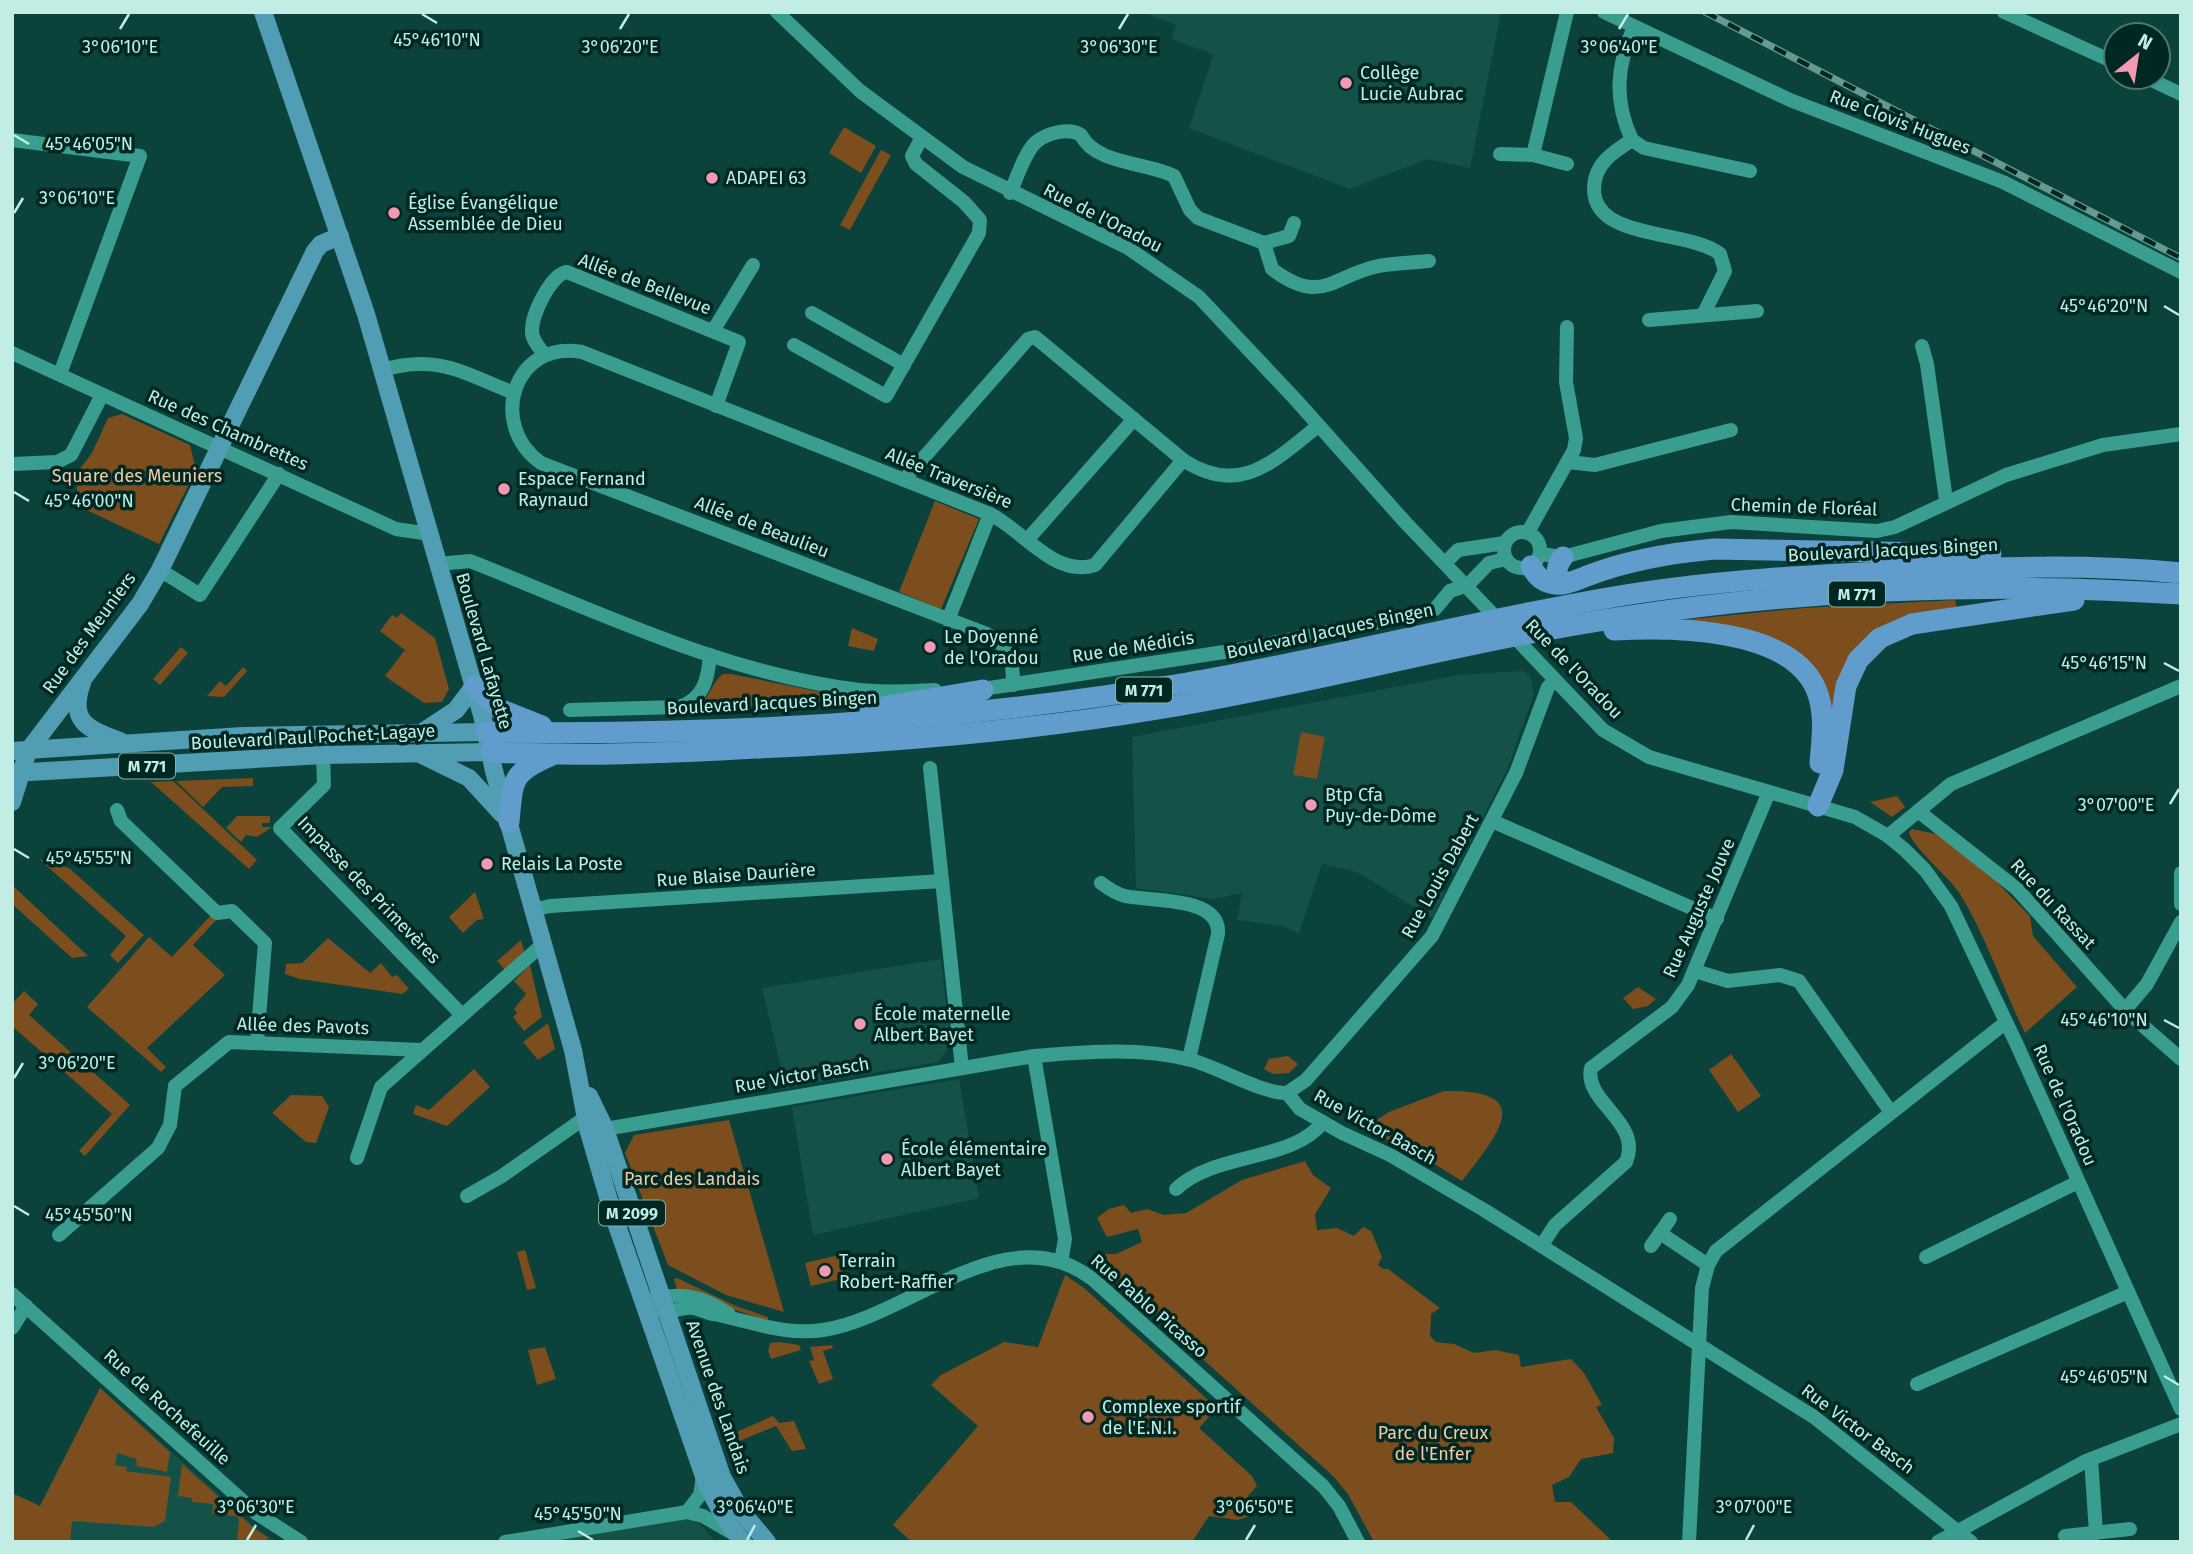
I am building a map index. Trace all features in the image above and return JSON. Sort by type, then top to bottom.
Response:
[{"type":"highway","points":[[1535,560],[1535,575],[1551,584],[1673,552],[1714,549],[2027,555],[2082,566]]},
{"type":"highway","points":[[1562,583],[1556,576],[1557,564],[1563,557]]},
{"type":"highway","name":"Boulevard Jacques Bingen","points":[[488,742],[564,733],[803,725],[1066,702],[1268,668],[1518,615],[1628,595],[1740,581],[1984,567],[2082,566],[2179,587]]},
{"type":"highway","points":[[1820,799],[1833,770],[1846,686],[1858,660],[1880,638],[1912,624],[2014,607],[2091,598],[2132,600],[2179,587]]},
{"type":"highway","name":"M 771","points":[[488,742],[555,754],[657,753],[838,744],[1068,723],[1262,690],[1497,640],[1621,617],[1740,603],[1863,594],[2179,587]]},
{"type":"highway","points":[[1535,633],[1684,630],[1743,640],[1785,654],[1797,663],[1816,687],[1822,709],[1820,799]]},
{"type":"highway","points":[[474,686],[490,702],[508,714],[564,733]]},
{"type":"highway","points":[[803,725],[864,710],[983,690]]},
{"type":"highway","points":[[509,822],[516,776],[527,766],[555,754]]},
{"type":"main road","name":"Boulevard Lafayette","points":[[263,12],[341,236],[430,534],[579,1074],[586,1117],[613,1214],[652,1299]]},
{"type":"main road","name":"Rue des Meuniers","points":[[12,802],[20,751],[84,677],[140,604],[160,570],[315,251],[321,244],[341,236]]},
{"type":"main road","points":[[84,677],[76,698],[81,721],[95,732],[127,743]]},
{"type":"main road","points":[[424,731],[457,710],[474,686]]},
{"type":"main road","name":"Boulevard Paul Pochet-Lagaye","points":[[20,751],[243,736],[424,731],[488,742]]},
{"type":"main road","name":"Boulevard Paul Pochet-Lagaye","points":[[16,773],[418,752],[488,742]]},
{"type":"main road","points":[[418,752],[469,778],[492,800],[509,822]]},
{"type":"main road","name":"Boulevard Lafayette","points":[[579,1074],[605,1129],[652,1299]]},
{"type":"main road","name":"Avenue des Landais","points":[[652,1299],[666,1314],[722,1477],[741,1511],[767,1542]]},
{"type":"main road","name":"M 2099","points":[[652,1299],[703,1476],[719,1508],[742,1540]]},
{"type":"street","name":"Rue de l'Oradou","points":[[776,12],[860,91],[963,167],[1010,193],[1128,248],[1199,297],[1603,730],[1623,744],[1657,760],[1769,792],[1820,799],[1888,836],[1925,870],[1951,906],[2017,1045],[2181,1409]]},
{"type":"street","points":[[1533,155],[1567,12]]},
{"type":"street","name":"Rue Clovis Hugues","points":[[1604,12],[1790,100],[2003,182],[2181,272]]},
{"type":"street","points":[[2006,13],[2102,57]]},
{"type":"street","points":[[1634,27],[1621,62],[1618,92],[1632,140],[1644,148],[1750,171]]},
{"type":"street","points":[[1010,193],[1035,143],[1053,134],[1070,130],[1081,135],[1086,144],[1101,153],[1174,176],[1190,210],[1198,218],[1264,243],[1289,236],[1294,223]]},
{"type":"street","points":[[794,345],[886,396],[979,233],[980,220],[964,202],[916,164],[912,156],[922,138]]},
{"type":"street","points":[[12,140],[140,156],[60,374]]},
{"type":"street","points":[[1632,140],[1602,163],[1595,181],[1597,202],[1603,214],[1621,224],[1706,244],[1720,254],[1725,271],[1703,315]]},
{"type":"street","points":[[1500,154],[1533,155],[1567,164]]},
{"type":"street","points":[[1264,243],[1272,269],[1308,286],[1327,288],[1373,268],[1429,261]]},
{"type":"street","points":[[713,331],[753,265]]},
{"type":"street","name":"Allée de Bellevue","points":[[544,354],[532,334],[532,325],[551,280],[559,273],[567,272],[738,342],[716,406]]},
{"type":"street","points":[[1649,320],[1757,311]]},
{"type":"street","points":[[812,313],[904,365]]},
{"type":"street","points":[[1528,533],[1568,462],[1576,438],[1566,382],[1567,327]]},
{"type":"street","points":[[904,480],[1020,348],[1035,337],[1183,460],[1205,472],[1222,477],[1247,475],[1318,426]]},
{"type":"street","points":[[1922,346],[1927,364],[1946,500]]},
{"type":"street","name":"Allée Traversière","points":[[544,354],[559,350],[583,352],[990,514],[1011,524],[1050,558],[1065,566],[1081,569],[1095,565],[1183,460]]},
{"type":"street","name":"Rue des Chambrettes","points":[[12,353],[396,528],[430,534]]},
{"type":"street","points":[[382,370],[403,364],[436,363],[514,393],[529,367],[544,354]]},
{"type":"street","name":"Allée de Beaulieu","points":[[514,393],[512,415],[517,437],[525,452],[541,463],[1003,643],[1011,656],[1013,685]]},
{"type":"street","points":[[12,464],[57,462],[71,455],[102,395]]},
{"type":"street","points":[[1028,539],[1135,419]]},
{"type":"street","points":[[1568,462],[1595,465],[1731,430]]},
{"type":"street","name":"Chemin de Floréal","points":[[1535,560],[1563,557],[1661,531],[1731,522],[1877,531],[1895,527],[1946,500],[2006,475],[2103,445],[2181,434]]},
{"type":"street","points":[[160,570],[200,595],[279,474]]},
{"type":"street","points":[[948,620],[990,514]]},
{"type":"street","points":[[1446,562],[1458,550],[1505,543],[1517,532],[1528,533],[1539,544],[1535,560],[1519,568],[1506,559],[1489,563],[1468,585]]},
{"type":"street","points":[[1505,543],[1506,559]]},
{"type":"street","name":"Rue de Médicis","points":[[438,564],[470,561],[710,655],[769,675],[862,691],[983,690],[1237,650],[1420,614],[1435,609],[1450,591],[1468,585]]},
{"type":"street","points":[[570,710],[679,707],[689,704],[704,688],[710,655]]},
{"type":"street","name":"Rue Louis Dabert","points":[[1287,1093],[1306,1080],[1426,944],[1516,773],[1548,687],[1555,681]]},
{"type":"street","points":[[1888,836],[1951,784],[2181,686]]},
{"type":"street","name":"Impasse des Primevères","points":[[323,755],[324,786],[280,828],[462,1015]]},
{"type":"street","points":[[930,768],[962,1068]]},
{"type":"street","name":"Rue Auguste Jouve","points":[[1542,1245],[1555,1225],[1626,1162],[1632,1149],[1629,1137],[1593,1084],[1591,1068],[1672,1007],[1695,971],[1769,792]]},
{"type":"street","points":[[117,810],[121,821],[217,913],[232,911],[265,943],[257,1042]]},
{"type":"street","name":"Rue du Rassat","points":[[1918,811],[2017,889],[2125,1010],[2181,1059]]},
{"type":"street","points":[[1492,821],[1717,919]]},
{"type":"street","points":[[2181,873],[2181,904]]},
{"type":"street","name":"Rue Blaise Daurière","points":[[533,910],[550,905],[942,881]]},
{"type":"street","points":[[1101,883],[1123,896],[1203,908],[1216,917],[1218,934],[1189,1059]]},
{"type":"street","points":[[2125,1010],[2147,984],[2181,922]]},
{"type":"street","points":[[357,1158],[381,1087],[542,945]]},
{"type":"street","points":[[1695,971],[1728,981],[1780,975],[1798,981],[1890,1111]]},
{"type":"street","points":[[1689,1542],[1702,1288],[1707,1265],[1727,1240],[2005,1023]]},
{"type":"street","name":"Allée des Pavots","points":[[59,1235],[158,1147],[170,1125],[173,1091],[178,1083],[229,1042],[422,1050]]},
{"type":"street","name":"Rue Victor Basch","points":[[605,1129],[1034,1056],[1111,1051],[1189,1059],[1273,1093],[1287,1093],[1296,1106],[1390,1155],[1542,1245],[1814,1417],[1971,1542]]},
{"type":"street","points":[[1034,1056],[1065,1239],[1060,1262]]},
{"type":"street","points":[[467,1196],[502,1176],[586,1117]]},
{"type":"street","points":[[1175,1189],[1197,1172],[1299,1142],[1323,1122]]},
{"type":"street","points":[[1926,1257],[2078,1182]]},
{"type":"street","points":[[1651,1246],[1670,1219]]},
{"type":"street","points":[[1660,1233],[1707,1265]]},
{"type":"street","name":"Rue Pablo Picasso","points":[[666,1314],[694,1308],[787,1330],[822,1330],[863,1318],[999,1260],[1024,1256],[1060,1262],[1089,1276],[1324,1486],[1339,1506],[1358,1542]]},
{"type":"street","points":[[1917,1384],[2128,1292]]},
{"type":"street","name":"Rue de Rochefeuille","points":[[12,1294],[256,1513],[301,1542]]},
{"type":"street","name":"Rue Pablo Picasso","points":[[652,1299],[691,1295],[717,1306],[733,1317]]},
{"type":"street","points":[[12,1328],[26,1306]]},
{"type":"street","points":[[1938,1542],[2091,1459],[2180,1425]]},
{"type":"street","points":[[2091,1459],[2096,1533]]},
{"type":"street","points":[[687,1512],[700,1495],[703,1476]]},
{"type":"street","points":[[505,1542],[687,1512],[713,1521],[742,1540]]},
{"type":"street","points":[[2065,1536],[2130,1529]]},
{"type":"shaded area","name":"Collège Lucie Aubrac","points":[[1142,12],[1501,12],[1470,168],[1427,159],[1350,189],[1189,128],[1213,56],[1171,39],[1176,25]]},
{"type":"shaded area","name":"Btp Cfa Puy-de-Dôme","points":[[1522,671],[1530,675],[1534,694],[1507,770],[1454,874],[1448,867],[1440,881],[1445,893],[1432,918],[1357,872],[1322,864],[1299,934],[1283,926],[1237,920],[1242,893],[1213,899],[1136,888],[1132,737],[1459,675]]},
{"type":"shaded area","name":"École maternelle Albert Bayet","points":[[941,959],[951,1045],[938,1062],[786,1088],[762,988]]},
{"type":"shaded area","name":"École élémentaire Albert Bayet","points":[[959,1079],[979,1198],[813,1235],[792,1107]]},
{"type":"shaded area","points":[[100,1388],[257,1529],[276,1542],[12,1542],[12,1493],[40,1506]]},
{"type":"shaded area","points":[[688,1518],[699,1523],[716,1542],[542,1542]]},
{"type":"green space","points":[[844,127],[876,146],[861,173],[829,153]]},
{"type":"green space","points":[[881,150],[891,155],[850,230],[840,225]]},
{"type":"green space","name":"Square des Meuniers","points":[[122,414],[190,445],[196,470],[159,544],[78,506],[76,474],[92,453],[108,418]]},
{"type":"green space","points":[[935,501],[979,519],[941,609],[899,592]]},
{"type":"green space","points":[[1955,600],[1957,609],[1893,624],[1834,714],[1812,672],[1682,620],[1804,608]]},
{"type":"green space","points":[[401,613],[435,638],[449,689],[442,702],[424,703],[385,676],[405,650],[380,631],[392,615],[397,618]]},
{"type":"green space","points":[[852,628],[878,639],[874,651],[848,646]]},
{"type":"green space","points":[[181,647],[188,653],[160,685],[153,679]]},
{"type":"green space","points":[[243,667],[247,671],[224,697],[207,696],[220,681],[226,686]]},
{"type":"green space","points":[[723,674],[731,674],[866,701],[697,709]]},
{"type":"green space","points":[[1301,732],[1325,737],[1317,779],[1293,775]]},
{"type":"green space","points":[[253,778],[253,786],[222,787],[203,807],[176,781]]},
{"type":"green space","points":[[173,781],[257,860],[249,869],[151,782]]},
{"type":"green space","points":[[1897,796],[1905,807],[1892,817],[1870,802]]},
{"type":"green space","points":[[237,816],[270,816],[270,823],[262,823],[262,827],[272,827],[257,837],[246,835],[241,842],[226,828]]},
{"type":"green space","points":[[1912,829],[1936,834],[1982,867],[2030,916],[2033,936],[2077,987],[2025,1033],[1970,911],[1955,887],[1911,838],[1909,832]]},
{"type":"green space","points":[[39,859],[69,868],[144,935],[118,963],[110,955],[126,936]]},
{"type":"green space","points":[[12,885],[88,956],[72,958],[12,904]]},
{"type":"green space","points":[[475,892],[484,919],[477,920],[463,933],[449,917]]},
{"type":"green space","points":[[213,913],[218,918],[193,945],[225,975],[147,1048],[166,1067],[161,1072],[87,1007],[149,937],[172,957]]},
{"type":"green space","points":[[328,938],[370,973],[381,963],[392,977],[397,975],[409,989],[402,994],[300,979],[285,974],[286,964],[302,963]]},
{"type":"green space","points":[[521,940],[525,954],[506,971],[497,961]]},
{"type":"green space","points":[[530,965],[542,1017],[524,1031],[513,1017],[517,1013],[514,1009],[526,994],[514,981]]},
{"type":"green space","points":[[1638,987],[1656,999],[1648,1006],[1633,1009],[1623,998]]},
{"type":"green space","points":[[24,991],[38,1004],[29,1015],[130,1105],[85,1156],[79,1151],[112,1114],[12,1026],[12,1004]]},
{"type":"green space","points":[[548,1023],[555,1049],[538,1060],[523,1042]]},
{"type":"green space","points":[[1731,1054],[1761,1096],[1738,1112],[1709,1070]]},
{"type":"green space","points":[[1288,1056],[1298,1064],[1289,1073],[1273,1074],[1264,1069],[1269,1059]]},
{"type":"green space","points":[[474,1069],[490,1087],[447,1126],[413,1114],[416,1105],[429,1110]]},
{"type":"green space","points":[[1444,1091],[1473,1092],[1492,1098],[1501,1106],[1502,1118],[1497,1132],[1462,1181],[1405,1146],[1361,1130],[1389,1112]]},
{"type":"green space","points":[[291,1095],[322,1096],[329,1107],[316,1143],[306,1142],[272,1113]]},
{"type":"green space","name":"Parc des Landais","points":[[729,1120],[784,1312],[726,1295],[668,1265],[625,1153],[634,1135]]},
{"type":"green space","name":"Parc du Creux de l'Enfer","points":[[1305,1161],[1313,1175],[1331,1188],[1315,1214],[1317,1230],[1337,1228],[1354,1236],[1363,1227],[1371,1231],[1382,1257],[1378,1265],[1388,1269],[1440,1308],[1431,1314],[1430,1336],[1436,1342],[1454,1344],[1474,1353],[1495,1350],[1519,1355],[1521,1367],[1571,1359],[1584,1373],[1602,1405],[1596,1407],[1614,1438],[1613,1453],[1581,1459],[1569,1477],[1552,1485],[1555,1502],[1571,1502],[1613,1542],[1374,1542],[1348,1494],[1333,1476],[1148,1310],[1151,1305],[1141,1296],[1137,1300],[1112,1280],[1098,1262],[1096,1254],[1116,1254],[1142,1242],[1138,1229],[1107,1237],[1097,1218],[1109,1209],[1124,1205],[1131,1213],[1147,1209],[1164,1215],[1186,1213],[1242,1180]]},
{"type":"green space","points":[[525,1250],[536,1288],[527,1290],[517,1252]]},
{"type":"green space","name":"Terrain Robert-Raffier","points":[[839,1255],[845,1278],[811,1286],[805,1263]]},
{"type":"green space","name":"Complexe sportif de l'E.N.I.","points":[[1065,1275],[1084,1288],[1217,1408],[1199,1428],[1252,1476],[1257,1486],[1248,1496],[1258,1513],[1238,1520],[1209,1516],[1192,1542],[912,1542],[893,1525],[978,1426],[931,1385],[941,1375],[1004,1342],[1038,1347]]},
{"type":"green space","points":[[677,1278],[736,1306],[768,1317],[768,1321],[677,1290],[674,1279]]},
{"type":"green space","points":[[770,1343],[799,1345],[801,1350],[771,1359],[768,1350]]},
{"type":"green space","points":[[832,1345],[833,1348],[823,1351],[833,1379],[819,1384],[809,1361],[814,1360],[810,1347]]},
{"type":"green space","points":[[545,1347],[556,1379],[537,1385],[528,1350]]},
{"type":"green space","points":[[100,1388],[170,1452],[167,1472],[137,1466],[136,1459],[117,1453],[115,1465],[127,1467],[126,1471],[171,1477],[165,1521],[154,1527],[72,1521],[70,1542],[12,1542],[12,1493],[40,1506]]},
{"type":"green space","points":[[773,1416],[779,1423],[794,1421],[806,1449],[792,1451],[776,1426],[727,1446],[725,1437]]},
{"type":"green space","points":[[182,1464],[256,1530],[269,1538],[261,1542],[237,1541],[239,1520],[236,1516],[212,1514],[213,1504],[192,1502],[192,1498],[178,1496]]},
{"type":"railway","points":[[1705,12],[2181,258]]},
{"type":"place","name":"Collège Lucie Aubrac","points":[[1346,83]]},
{"type":"place","name":"ADAPEI 63","points":[[712,178]]},
{"type":"place","name":"Église Évangélique Assemblée de Dieu","points":[[394,213]]},
{"type":"place","name":"Espace Fernand Raynaud","points":[[504,489]]},
{"type":"place","name":"Le Doyenné de l'Oradou","points":[[930,647]]},
{"type":"place","name":"Btp Cfa Puy-de-Dôme","points":[[1311,805]]},
{"type":"place","name":"Relais La Poste","points":[[487,864]]},
{"type":"place","name":"École maternelle Albert Bayet","points":[[860,1024]]},
{"type":"place","name":"École élémentaire Albert Bayet","points":[[887,1159]]},
{"type":"place","name":"Terrain Robert-Raffier","points":[[825,1271]]},
{"type":"place","name":"Complexe sportif de l'E.N.I.","points":[[1088,1417]]}]
